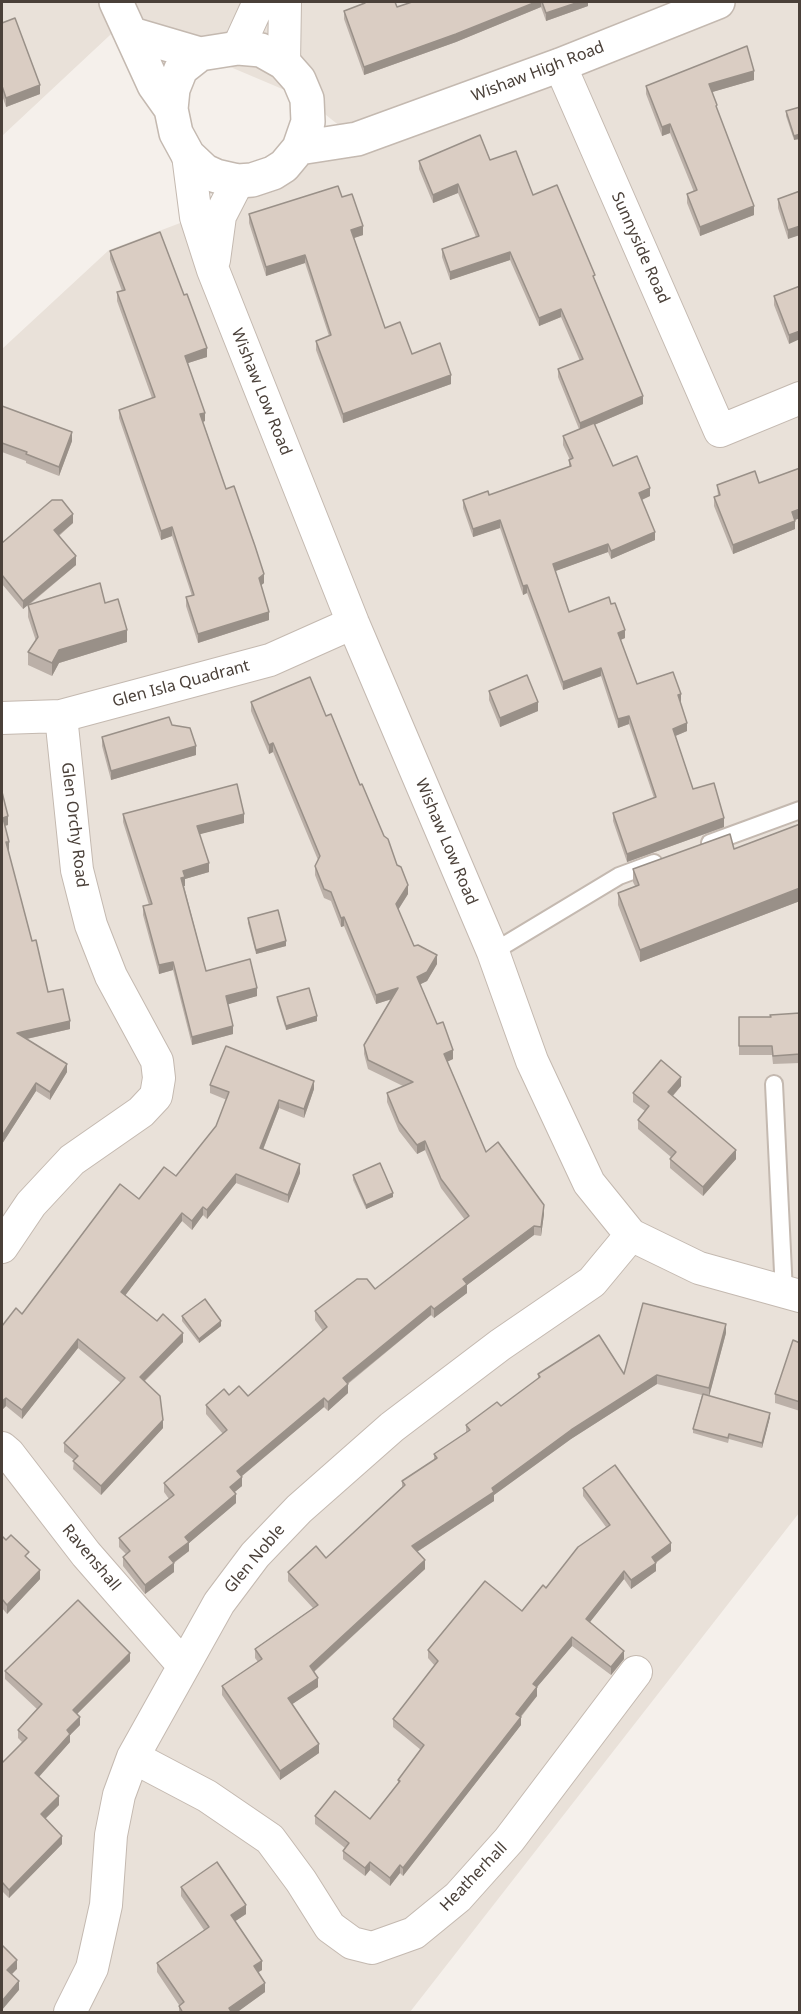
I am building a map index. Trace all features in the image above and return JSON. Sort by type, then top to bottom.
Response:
[{"type":"street","points":[[116,2],[154,85],[171,109]]},
{"type":"street","points":[[238,48],[259,2]]},
{"type":"street","points":[[284,63],[285,2]]},
{"type":"street","name":"Wishaw High Road","points":[[299,148],[357,139],[560,65],[718,2]]},
{"type":"street","points":[[132,34],[200,54],[238,48],[261,50],[284,63],[299,80],[306,99],[308,122],[299,148],[285,166],[273,173],[238,182],[205,171],[188,155],[176,133],[171,109],[173,89],[182,69],[200,54]]},
{"type":"street","name":"Sunnyside Road","points":[[560,65],[720,431],[800,398]]},
{"type":"street","points":[[306,99],[357,139]]},
{"type":"street","name":"Wishaw Low Road","points":[[188,155],[196,217],[213,270],[353,623],[493,952],[532,1061],[589,1183],[631,1235],[699,1268],[792,1294]]},
{"type":"street","name":"Wishaw Low Road","points":[[213,270],[220,216],[238,182]]},
{"type":"street","name":"Glen Isla Quadrant","points":[[2,718],[61,716],[270,660],[353,623]]},
{"type":"street","name":"Glen Orchy Road","points":[[2,1247],[31,1204],[72,1160],[141,1112],[156,1096],[159,1078],[157,1061],[111,976],[91,925],[77,870],[61,716]]},
{"type":"street","name":"Glen Noble","points":[[70,2013],[92,1968],[106,1905],[111,1835],[119,1795],[133,1757],[219,1603],[255,1555],[299,1509],[392,1427],[500,1345],[592,1282],[631,1235]]},
{"type":"street","name":"Ravenshall","points":[[2,1448],[86,1554],[183,1665]]},
{"type":"street","name":"Heatherhall","points":[[133,1757],[207,1796],[270,1839],[301,1881],[330,1927],[352,1943],[372,1948],[414,1934],[458,1898],[508,1840],[636,1672]]},
{"type":"lane","points":[[693,849],[800,810]]},
{"type":"lane","points":[[493,952],[619,876],[672,857]]},
{"type":"lane","points":[[774,1084],[792,1294]]},
{"type":"shaded area","points":[[2,2],[799,2],[799,1513],[410,2012],[2,2012],[2,349],[109,250],[196,217],[238,181],[356,139],[306,99],[124,22],[2,136]]},
{"type":"building","points":[[364,2],[395,2],[397,7],[412,2],[536,2],[364,67],[344,11]]},
{"type":"building","points":[[542,2],[579,2],[546,13]]},
{"type":"building","points":[[15,18],[40,85],[6,98],[2,86],[2,23]]},
{"type":"building","points":[[747,46],[754,71],[709,84],[754,206],[700,227],[687,194],[697,190],[670,124],[662,127],[646,86]]},
{"type":"building","points":[[800,107],[800,134],[794,136],[786,111]]},
{"type":"building","points":[[480,135],[490,160],[516,151],[533,195],[557,185],[643,396],[580,423],[558,369],[583,359],[561,309],[539,318],[510,252],[450,272],[442,249],[479,236],[458,184],[433,195],[419,161]]},
{"type":"building","points":[[338,186],[342,197],[352,194],[363,226],[351,230],[385,328],[400,322],[412,354],[440,343],[451,375],[343,414],[316,341],[331,335],[305,255],[266,267],[249,214]]},
{"type":"building","points":[[800,191],[800,226],[788,230],[778,199]]},
{"type":"building","points":[[160,232],[207,348],[185,356],[205,413],[200,414],[226,489],[234,486],[255,546],[264,574],[259,578],[269,612],[198,634],[186,597],[194,595],[172,527],[161,531],[119,410],[155,397],[117,292],[125,290],[110,251]]},
{"type":"building","points":[[800,286],[800,331],[789,335],[774,296]]},
{"type":"building","points":[[2,406],[72,432],[59,467],[2,443]]},
{"type":"building","points":[[594,423],[613,466],[637,456],[650,488],[639,493],[655,532],[611,551],[608,544],[553,564],[569,612],[609,597],[611,604],[615,603],[625,630],[618,633],[637,684],[673,672],[681,694],[678,695],[687,723],[673,729],[693,789],[714,783],[724,818],[627,854],[613,813],[656,797],[629,716],[618,719],[601,668],[563,682],[527,585],[523,586],[500,520],[473,529],[463,500],[488,491],[489,495],[571,466],[569,460],[573,458],[563,436]]},
{"type":"building","points":[[800,468],[800,509],[792,512],[795,521],[733,545],[714,497],[720,495],[717,485],[755,471],[759,483]]},
{"type":"building","points":[[52,500],[62,500],[73,514],[54,530],[76,556],[23,601],[2,575],[2,543]]},
{"type":"building","points":[[100,583],[105,603],[118,599],[127,630],[59,650],[52,663],[28,652],[38,637],[28,605]]},
{"type":"building","points":[[527,675],[538,702],[500,718],[489,691]]},
{"type":"building","points":[[310,677],[326,716],[331,714],[360,785],[362,784],[408,885],[396,904],[414,946],[418,945],[437,955],[427,972],[417,977],[437,1024],[443,1022],[453,1050],[444,1054],[486,1152],[498,1142],[544,1205],[541,1227],[534,1226],[463,1279],[467,1284],[434,1309],[431,1306],[343,1378],[348,1384],[328,1402],[324,1398],[237,1471],[242,1477],[230,1487],[236,1494],[185,1537],[189,1542],[169,1557],[174,1563],[145,1585],[123,1557],[130,1551],[119,1538],[174,1495],[164,1483],[227,1430],[206,1405],[224,1389],[229,1395],[239,1386],[248,1396],[327,1327],[315,1311],[357,1279],[367,1279],[375,1289],[469,1216],[441,1179],[425,1141],[417,1145],[399,1122],[387,1093],[413,1082],[368,1060],[364,1045],[398,988],[376,995],[344,917],[341,918],[331,892],[324,889],[315,866],[320,856],[273,743],[269,745],[251,702]]},
{"type":"building","points":[[169,717],[172,725],[190,728],[196,746],[111,771],[102,737]]},
{"type":"building","points":[[237,784],[244,814],[197,826],[209,863],[183,871],[185,877],[181,878],[206,971],[250,959],[257,988],[226,996],[233,1026],[192,1037],[173,962],[159,965],[143,906],[152,904],[123,814]]},
{"type":"building","points":[[2,792],[8,816],[3,818],[9,842],[6,842],[32,941],[36,940],[48,992],[63,989],[70,1021],[17,1033],[67,1064],[50,1092],[36,1083],[2,1136]]},
{"type":"building","points":[[800,824],[800,888],[640,950],[618,893],[639,885],[633,869],[730,834],[734,849]]},
{"type":"building","points":[[278,910],[286,941],[256,950],[248,918]]},
{"type":"building","points":[[309,988],[317,1016],[286,1026],[277,997]]},
{"type":"building","points":[[800,1013],[800,1054],[773,1056],[772,1046],[739,1046],[739,1017],[771,1017],[770,1015]]},
{"type":"building","points":[[226,1046],[314,1081],[304,1109],[279,1100],[260,1148],[300,1164],[288,1195],[236,1174],[207,1210],[203,1207],[192,1221],[182,1213],[121,1292],[157,1321],[163,1314],[183,1333],[140,1377],[160,1396],[163,1420],[101,1486],[73,1461],[78,1456],[64,1443],[125,1378],[78,1339],[22,1410],[6,1398],[2,1401],[2,1326],[16,1308],[22,1314],[120,1184],[139,1199],[164,1167],[176,1176],[216,1126],[229,1092],[210,1085]]},
{"type":"building","points":[[661,1060],[681,1077],[668,1092],[736,1150],[703,1187],[670,1159],[676,1152],[638,1120],[649,1106],[633,1093]]},
{"type":"building","points":[[380,1163],[393,1193],[366,1205],[353,1175]]},
{"type":"building","points":[[205,1299],[221,1321],[199,1339],[182,1316]]},
{"type":"building","points":[[643,1303],[726,1324],[709,1388],[657,1375],[571,1430],[492,1488],[494,1492],[412,1546],[425,1560],[310,1666],[318,1678],[288,1698],[319,1744],[280,1771],[222,1686],[262,1659],[255,1649],[318,1605],[288,1572],[316,1546],[326,1558],[405,1485],[402,1481],[437,1458],[434,1454],[470,1430],[466,1425],[497,1402],[501,1406],[540,1377],[538,1374],[599,1335],[624,1374]]},
{"type":"building","points":[[793,1340],[800,1343],[800,1402],[775,1394]]},
{"type":"building","points":[[703,1394],[770,1413],[762,1443],[729,1434],[728,1438],[693,1429]]},
{"type":"building","points":[[615,1465],[671,1543],[652,1557],[656,1563],[631,1580],[624,1571],[586,1619],[624,1651],[611,1667],[572,1637],[533,1684],[537,1687],[516,1714],[521,1717],[403,1868],[400,1865],[390,1878],[370,1862],[365,1868],[343,1851],[349,1843],[315,1816],[335,1791],[370,1819],[400,1781],[398,1780],[424,1745],[393,1719],[438,1661],[428,1650],[485,1581],[522,1611],[543,1585],[546,1588],[578,1547],[610,1525],[583,1488]]},
{"type":"building","points":[[11,1535],[29,1552],[25,1556],[40,1570],[7,1605],[2,1599],[2,1536],[6,1540]]},
{"type":"building","points":[[78,1600],[130,1653],[73,1710],[80,1717],[67,1730],[70,1734],[35,1773],[59,1796],[41,1814],[62,1836],[9,1890],[2,1882],[2,1763],[27,1738],[18,1730],[42,1704],[5,1671]]},
{"type":"building","points":[[217,1862],[246,1905],[231,1915],[262,1961],[254,1966],[265,1983],[229,2008],[232,2013],[183,2013],[179,2006],[184,2002],[157,1963],[209,1927],[181,1887]]},
{"type":"building","points":[[2,1945],[17,1960],[7,1970],[19,1981],[2,2001]]}]
